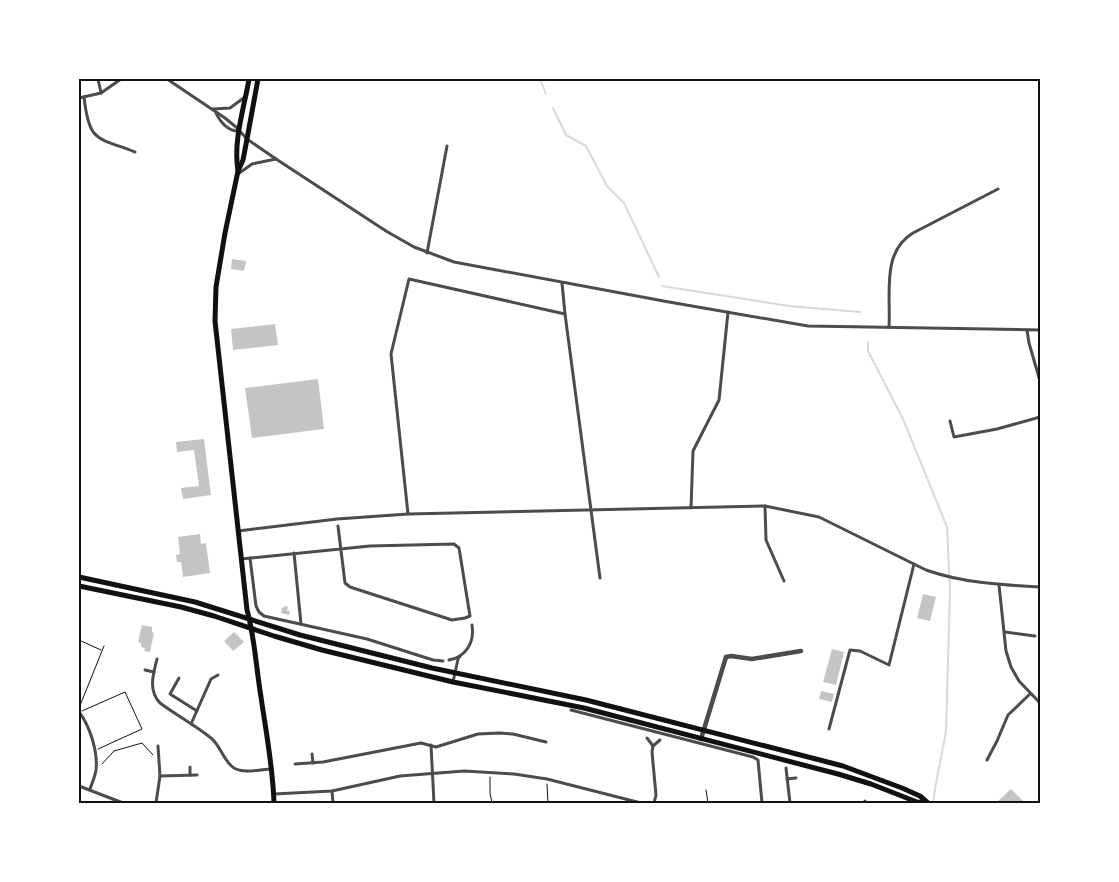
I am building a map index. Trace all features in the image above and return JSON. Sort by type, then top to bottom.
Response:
[{"type":"main road","points":[[237,173],[238,131],[249,79]]},
{"type":"main road","points":[[258,79],[220,261],[216,287],[215,321],[238,531],[249,619],[272,769],[274,803]]},
{"type":"main road","points":[[79,577],[195,602],[300,635],[586,700],[843,766],[911,792],[928,803]]},
{"type":"main road","points":[[79,586],[181,607],[322,650],[453,682],[584,708],[838,774],[880,787],[917,802],[928,803]]},
{"type":"street","points":[[98,79],[101,93]]},
{"type":"street","points":[[79,98],[101,93],[121,79]]},
{"type":"street","points":[[167,79],[216,112],[236,127],[247,139],[386,231],[427,253],[470,266],[808,326],[1040,330]]},
{"type":"street","points":[[210,109],[230,108],[246,96]]},
{"type":"street","points":[[84,97],[89,127],[95,136],[134,152]]},
{"type":"street","points":[[427,253],[447,146]]},
{"type":"street","points":[[237,173],[252,164],[276,159]]},
{"type":"street","points":[[889,327],[890,267],[894,254],[902,242],[913,233],[998,189]]},
{"type":"street","points":[[408,514],[391,354],[409,279],[565,314]]},
{"type":"street","points":[[562,283],[600,578]]},
{"type":"street","points":[[691,508],[693,451],[719,400],[728,312]]},
{"type":"street","points":[[1027,330],[1040,381]]},
{"type":"street","points":[[950,421],[954,437],[997,429],[1040,417]]},
{"type":"street","points":[[238,531],[337,519],[408,514],[765,506],[819,517],[914,564],[944,576],[999,585],[1040,587]]},
{"type":"street","points":[[765,506],[766,540],[784,581]]},
{"type":"street","points":[[242,559],[341,548],[405,544],[451,544],[457,546],[470,616],[452,620],[350,587],[345,583],[341,548],[338,526]]},
{"type":"street","points":[[294,553],[300,624]]},
{"type":"street","points":[[250,558],[256,606],[264,616],[366,639],[433,660],[443,661]]},
{"type":"street","points":[[829,729],[850,650],[860,651],[889,664],[914,564]]},
{"type":"street","points":[[999,585],[1006,651],[1010,666],[1019,681],[1040,703]]},
{"type":"street","points":[[453,682],[460,656],[472,640],[472,625]]},
{"type":"street","points":[[1005,632],[1035,636]]},
{"type":"street","points":[[702,739],[726,657],[752,659],[801,651]]},
{"type":"street","points":[[448,660],[460,656]]},
{"type":"street","points":[[157,659],[152,689],[155,698],[160,703],[211,738],[220,748],[226,760],[235,769],[246,771],[272,769]]},
{"type":"street","points":[[145,670],[154,672]]},
{"type":"street","points":[[190,724],[211,679],[218,674]]},
{"type":"street","points":[[179,678],[170,694],[197,711]]},
{"type":"street","points":[[987,760],[1008,715],[1030,694]]},
{"type":"street","points":[[571,710],[753,757],[758,760],[762,803]]},
{"type":"street","points":[[79,711],[88,730],[94,751],[96,770],[90,790]]},
{"type":"street","points":[[295,764],[313,763],[421,744],[436,747],[478,734],[499,733],[546,742]]},
{"type":"street","points":[[647,738],[653,746]]},
{"type":"street","points":[[654,803],[656,795],[652,752],[653,746],[660,740]]},
{"type":"street","points":[[431,745],[434,803]]},
{"type":"street","points":[[156,803],[160,776],[158,746]]},
{"type":"street","points":[[312,754],[313,763]]},
{"type":"street","points":[[190,766],[190,775]]},
{"type":"street","points":[[786,768],[790,803]]},
{"type":"street","points":[[274,794],[332,791],[400,776],[464,771],[547,779],[641,803]]},
{"type":"street","points":[[160,776],[197,775]]},
{"type":"street","points":[[787,779],[796,778]]},
{"type":"street","points":[[79,786],[123,803]]},
{"type":"street","points":[[332,791],[333,803]]},
{"type":"path","points":[[79,640],[102,651]]},
{"type":"path","points":[[79,711],[104,646]]},
{"type":"path","points":[[79,711],[126,692],[142,729],[94,751]]},
{"type":"path","points":[[96,770],[114,751],[142,743],[159,761]]},
{"type":"path","points":[[490,772],[489,788],[492,803]]},
{"type":"path","points":[[547,779],[546,792],[548,803]]},
{"type":"path","points":[[706,790],[708,803]]},
{"type":"building","points":[[232,259],[246,261],[244,271],[231,269]]},
{"type":"building","points":[[275,324],[278,345],[233,350],[231,329]]},
{"type":"building","points":[[318,379],[324,429],[252,438],[245,388]]},
{"type":"building","points":[[204,439],[211,495],[183,499],[181,488],[199,486],[194,450],[177,452],[176,442]]},
{"type":"building","points":[[200,534],[201,544],[206,543],[210,573],[183,577],[181,562],[177,562],[176,555],[180,554],[178,537]]},
{"type":"building","points":[[923,594],[936,597],[930,621],[917,618]]},
{"type":"building","points":[[284,606],[288,607],[289,615],[281,613]]},
{"type":"building","points":[[142,625],[152,627],[152,632],[154,633],[150,652],[144,651],[145,648],[141,647],[141,643],[138,642]]},
{"type":"building","points":[[234,632],[244,642],[233,651],[224,641]]},
{"type":"building","points":[[832,649],[844,652],[836,685],[823,682]]},
{"type":"building","points":[[821,691],[834,694],[832,702],[819,699]]},
{"type":"building","points":[[1011,789],[1025,803],[996,803]]},
{"type":"waterway","points":[[540,79],[546,94]]},
{"type":"waterway","points":[[553,108],[566,135],[586,146],[607,186],[624,203],[659,277]]},
{"type":"waterway","points":[[662,286],[789,306],[860,312]]},
{"type":"waterway","points":[[868,342],[868,351],[903,419],[947,527],[950,591],[946,732],[933,803]]}]
